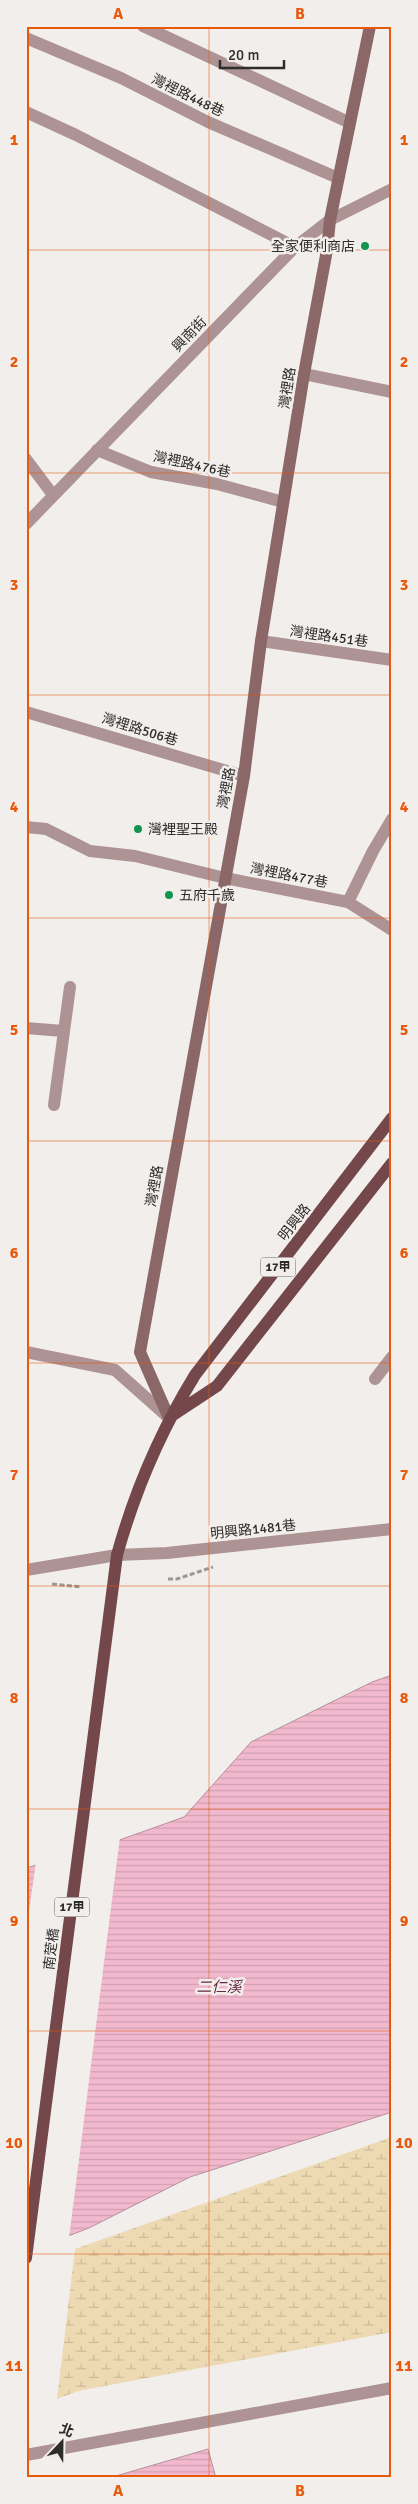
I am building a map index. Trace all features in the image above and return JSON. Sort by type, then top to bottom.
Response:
[{"type":"main road","name":"明興路","points":[[117,1555],[138,1486],[169,1418],[195,1375],[392,1118]]},
{"type":"main road","name":"17甲","points":[[169,1418],[217,1386],[390,1169]]},
{"type":"main road","name":"南萣橋","points":[[26,2258],[117,1555]]},
{"type":"street","points":[[27,40],[33,26]]},
{"type":"street","points":[[143,26],[348,122]]},
{"type":"street","name":"灣裡路","points":[[169,1418],[140,1352],[244,776],[261,641],[304,374],[327,250],[330,220],[348,122],[370,26]]},
{"type":"street","name":"灣裡路448巷","points":[[27,40],[121,78],[208,122],[338,178]]},
{"type":"street","points":[[26,112],[76,134],[295,246]]},
{"type":"street","name":"興南街","points":[[26,524],[295,246],[330,220],[392,189]]},
{"type":"street","points":[[304,374],[392,392]]},
{"type":"street","name":"灣裡路476巷","points":[[97,450],[151,472],[200,480],[284,502]]},
{"type":"street","points":[[26,459],[53,495]]},
{"type":"street","name":"灣裡路451巷","points":[[261,641],[392,660]]},
{"type":"street","name":"灣裡路506巷","points":[[26,712],[244,776]]},
{"type":"street","points":[[392,819],[372,851],[348,902],[392,930]]},
{"type":"street","name":"灣裡路477巷","points":[[26,827],[46,829],[90,851],[135,856],[225,878],[348,902]]},
{"type":"street","points":[[54,1105],[70,987]]},
{"type":"street","points":[[26,1028],[63,1031]]},
{"type":"street","points":[[26,1352],[115,1370],[169,1418]]},
{"type":"street","points":[[375,1379],[392,1357]]},
{"type":"street","name":"明興路1481巷","points":[[117,1555],[167,1553],[392,1529]]},
{"type":"street","points":[[26,1570],[117,1555]]},
{"type":"street","points":[[26,2455],[392,2388]]},
{"type":"path","points":[[49,1584],[81,1587]]},
{"type":"green space","points":[[392,2137],[392,2332],[78,2391],[57,2399],[75,2249]]},
{"type":"water","name":"二仁溪","points":[[392,1675],[392,2112],[190,2177],[89,2228],[26,2252],[26,1868],[97,1848],[184,1817],[251,1742],[372,1682]]},
{"type":"water","points":[[208,2449],[216,2478],[109,2478]]},
{"type":"pier","points":[[120,1837],[69,2238],[26,2254],[26,1933],[36,1862]]},
{"type":"place","name":"全家便利商店","points":[[365,246]]},
{"type":"place","name":"灣裡聖王殿","points":[[138,829]]},
{"type":"place","name":"五府千歲","points":[[169,895]]}]
